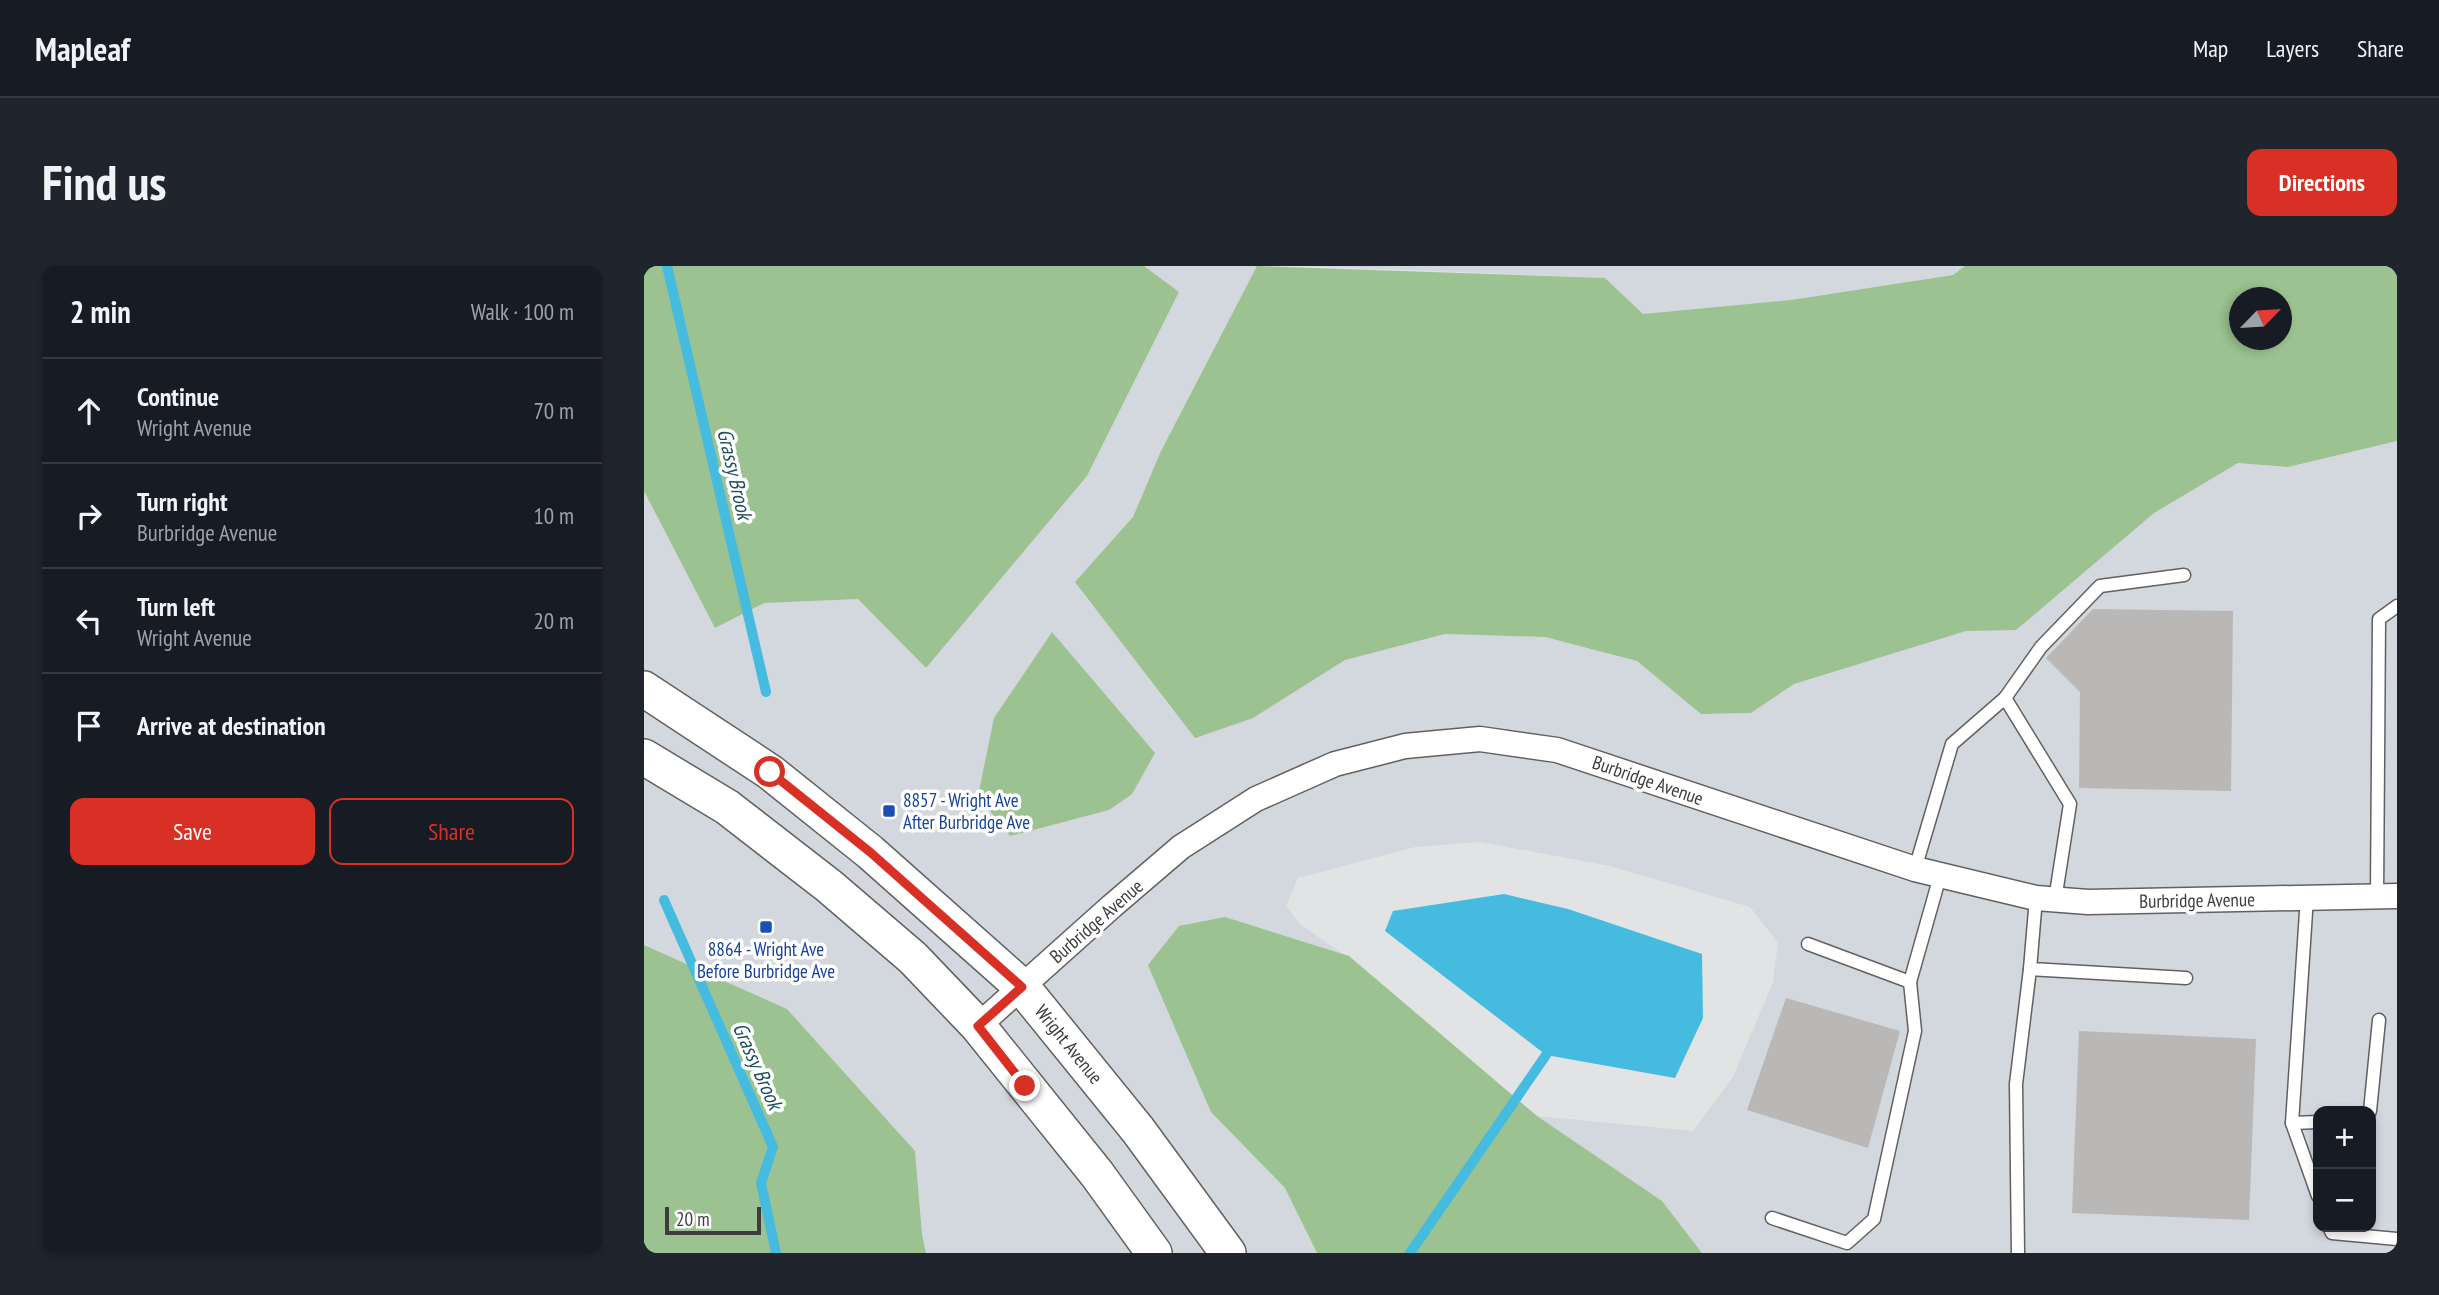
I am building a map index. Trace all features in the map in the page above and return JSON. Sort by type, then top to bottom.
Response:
[{"type":"main road","name":"Wright Avenue","points":[[644,690],[770,772],[870,852],[1022,987],[1138,1130],[1228,1253]]},
{"type":"main road","points":[[644,757],[727,807],[829,886],[913,958],[978,1026],[1097,1174],[1154,1253]]},
{"type":"street","name":"Burbridge Avenue","points":[[978,1026],[1181,847],[1256,799],[1335,764],[1405,746],[1480,739],[1557,750],[1915,869],[2045,899],[2088,902],[2387,896]]},
{"type":"lane","points":[[1915,869],[1952,744],[2005,698],[2040,647],[2100,586],[2184,575]]},
{"type":"lane","points":[[2387,896],[2379,619],[2397,606]]},
{"type":"lane","points":[[2005,698],[2070,804],[2030,969],[2016,1084],[2018,1253]]},
{"type":"lane","points":[[1772,1218],[1847,1242],[1874,1219],[1915,1031],[1910,982],[1940,876]]},
{"type":"lane","points":[[2307,897],[2292,1123],[2313,1182]]},
{"type":"lane","points":[[1808,944],[1910,982]]},
{"type":"lane","points":[[2030,969],[2186,978]]},
{"type":"lane","points":[[2370,1106],[2379,1020]]},
{"type":"lane","points":[[2292,1123],[2313,1122]]},
{"type":"lane","points":[[2332,1232],[2397,1239]]},
{"type":"shaded area","points":[[1144,266],[1257,266],[1161,451],[1133,517],[1076,582],[1253,718],[1344,660],[1445,634],[1545,637],[1637,661],[1701,714],[1751,713],[1794,684],[1966,631],[2016,629],[2154,512],[2238,463],[2288,467],[2397,441],[2397,1253],[1702,1253],[1662,1201],[1537,1116],[1693,1131],[1733,1077],[1773,982],[1778,943],[1750,907],[1610,866],[1480,842],[1415,847],[1298,878],[1286,906],[1301,925],[1345,955],[1225,917],[1211,1112],[1285,1188],[1317,1253],[926,1253],[915,1151],[787,1009],[644,945],[644,491],[715,628],[764,603],[858,599],[926,668],[1087,476],[1179,292]]},
{"type":"shaded area","points":[[1304,266],[1965,266],[1953,275],[1791,300],[1643,314],[1605,278]]},
{"type":"green space","points":[[644,266],[1144,266],[1179,292],[1087,476],[926,668],[858,599],[764,603],[715,628],[644,491]]},
{"type":"green space","points":[[1257,266],[1605,278],[1643,314],[1791,300],[1953,275],[1965,266],[2397,266],[2397,441],[2288,467],[2238,463],[2154,513],[2016,630],[1966,631],[1794,684],[1751,713],[1701,714],[1637,661],[1545,637],[1445,634],[1345,660],[1253,718],[1195,738],[1075,582],[1133,517],[1161,451]]},
{"type":"green space","points":[[1052,632],[1155,753],[1132,794],[1109,810],[1010,836],[978,796],[994,718]]},
{"type":"green space","points":[[1225,917],[1349,956],[1537,1116],[1662,1201],[1702,1253],[1317,1253],[1285,1188],[1211,1112],[1148,965],[1179,926]]},
{"type":"green space","points":[[644,945],[787,1009],[915,1151],[926,1253],[644,1253]]},
{"type":"water","points":[[1504,894],[1568,909],[1702,954],[1703,1018],[1675,1078],[1546,1055],[1385,931],[1393,911]]},
{"type":"building","points":[[2093,609],[2233,611],[2231,791],[2079,788],[2080,692],[2046,658]]},
{"type":"building","points":[[1786,998],[1900,1031],[1868,1148],[1747,1110]]},
{"type":"building","points":[[2079,1031],[2256,1039],[2249,1220],[2072,1213]]},
{"type":"waterway","name":"Grassy Brook","points":[[667,266],[766,692]]},
{"type":"waterway","name":"Grassy Brook","points":[[664,900],[773,1147],[761,1183],[776,1253]]},
{"type":"waterway","points":[[1410,1253],[1546,1055]]},
{"type":"place","name":"8857 - Wright Ave After Burbridge Ave","points":[[889,811]]},
{"type":"place","name":"8864 - Wright Ave Before Burbridge Ave","points":[[766,927]]},
{"type":"route","points":[[770,772],[870,852],[1022,987],[978,1026],[1025,1086]]}]
